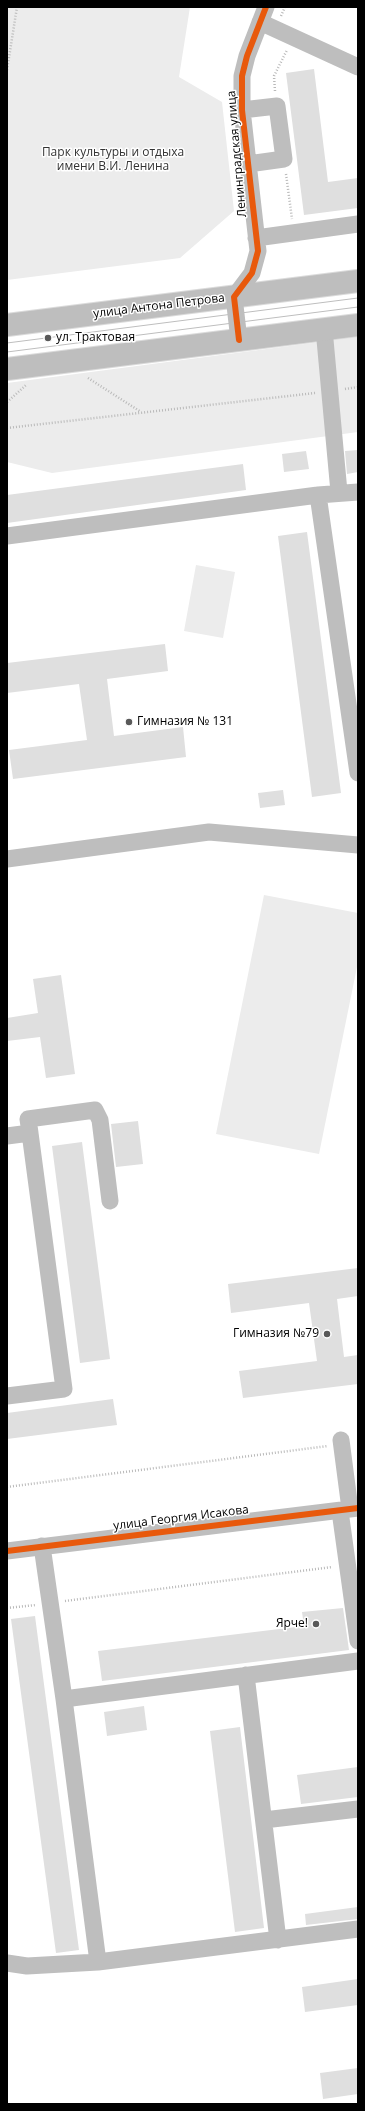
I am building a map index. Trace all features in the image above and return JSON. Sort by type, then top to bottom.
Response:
[{"type":"main road","name":"улица Антона Петрова","points":[[7,325],[358,281]]},
{"type":"main road","points":[[7,369],[358,325]]},
{"type":"street","points":[[263,15],[293,37],[358,66]]},
{"type":"street","name":"Ленинградская улица","points":[[234,297],[252,273],[258,251],[242,110],[242,76],[247,56],[263,15]]},
{"type":"street","points":[[242,110],[276,106],[284,159],[248,164]]},
{"type":"street","points":[[256,238],[358,224]]},
{"type":"street","points":[[234,297],[239,340]]},
{"type":"street","points":[[324,329],[339,492]]},
{"type":"street","points":[[7,536],[339,492],[358,492]]},
{"type":"street","points":[[318,495],[358,773]]},
{"type":"street","points":[[7,859],[105,842],[209,832],[358,845]]},
{"type":"street","points":[[7,1396],[64,1389],[28,1120],[95,1110],[100,1120],[110,1201]]},
{"type":"street","points":[[7,1136],[30,1133]]},
{"type":"street","points":[[341,1442],[350,1509],[348,1565],[358,1641]]},
{"type":"street","name":"улица Георгия Исакова","points":[[7,1551],[350,1509]]},
{"type":"street","points":[[42,1546],[64,1700],[98,1962]]},
{"type":"street","points":[[64,1700],[358,1661]]},
{"type":"street","points":[[246,1675],[278,1940]]},
{"type":"street","points":[[264,1820],[358,1809]]},
{"type":"street","points":[[7,1963],[27,1966],[98,1962],[358,1929]]},
{"type":"path","points":[[7,70],[17,7]]},
{"type":"path","points":[[276,106],[274,76],[293,37]]},
{"type":"path","points":[[284,159],[294,233]]},
{"type":"path","points":[[86,376],[141,412]]},
{"type":"path","points":[[7,402],[28,384]]},
{"type":"path","points":[[7,428],[358,387]]},
{"type":"path","points":[[7,1487],[341,1442]]},
{"type":"path","points":[[7,1608],[348,1565]]},
{"type":"green space","name":"Парк культуры и отдыха имени В.И. Ленина","points":[[7,7],[190,7],[179,77],[222,102],[234,211],[180,258],[7,280]]},
{"type":"green space","points":[[358,337],[358,432],[52,473],[7,462],[7,383]]},
{"type":"green space","points":[[196,565],[235,572],[223,638],[184,631]]},
{"type":"green space","points":[[264,895],[358,913],[358,962],[319,1154],[216,1134]]},
{"type":"building","points":[[314,69],[328,182],[358,178],[358,208],[304,215],[286,73]]},
{"type":"building","points":[[358,450],[358,472],[347,474],[345,451]]},
{"type":"building","points":[[306,451],[309,469],[284,472],[282,454]]},
{"type":"building","points":[[243,464],[246,490],[7,523],[7,495]]},
{"type":"building","points":[[307,532],[341,793],[312,797],[278,536]]},
{"type":"building","points":[[165,644],[168,671],[107,679],[114,736],[183,727],[186,757],[13,779],[9,750],[87,740],[79,684],[7,693],[7,663]]},
{"type":"building","points":[[283,790],[285,805],[260,808],[258,793]]},
{"type":"building","points":[[61,975],[75,1074],[46,1078],[40,1037],[7,1041],[7,1018],[38,1013],[33,979]]},
{"type":"building","points":[[138,1121],[143,1164],[116,1167],[111,1124]]},
{"type":"building","points":[[82,1142],[110,1359],[80,1363],[52,1146]]},
{"type":"building","name":"Гимназия №79","points":[[358,1268],[358,1296],[337,1299],[344,1357],[358,1355],[358,1384],[243,1398],[239,1371],[317,1361],[309,1303],[231,1313],[228,1284]]},
{"type":"building","points":[[113,1399],[117,1425],[7,1439],[7,1413]]},
{"type":"building","points":[[343,1608],[349,1650],[102,1681],[98,1651],[304,1626],[302,1612]]},
{"type":"building","points":[[35,1616],[79,1950],[56,1953],[11,1619]]},
{"type":"building","points":[[144,1706],[147,1730],[107,1736],[104,1712]]},
{"type":"building","points":[[240,1727],[264,1928],[235,1932],[210,1731]]},
{"type":"building","points":[[358,1767],[358,1797],[301,1804],[297,1775]]},
{"type":"building","points":[[358,1907],[358,1919],[306,1925],[305,1914]]},
{"type":"building","points":[[358,1979],[358,2005],[305,2012],[302,1987]]},
{"type":"building","points":[[358,2068],[358,2094],[323,2099],[320,2073]]},
{"type":"tram line","points":[[7,343],[358,298]]},
{"type":"tram line","points":[[7,352],[358,307]]},
{"type":"cycle path","points":[[239,340],[234,297],[252,273],[258,251],[242,110],[242,76],[247,56],[266,7]]},
{"type":"cycle path","points":[[7,1551],[358,1508]]},
{"type":"place","name":"ул. Трактовая","points":[[48,338]]},
{"type":"place","name":"Гимназия № 131","points":[[129,722]]},
{"type":"place","name":"Гимназия №79","points":[[327,1334]]},
{"type":"place","name":"Ярче!","points":[[316,1624]]}]
